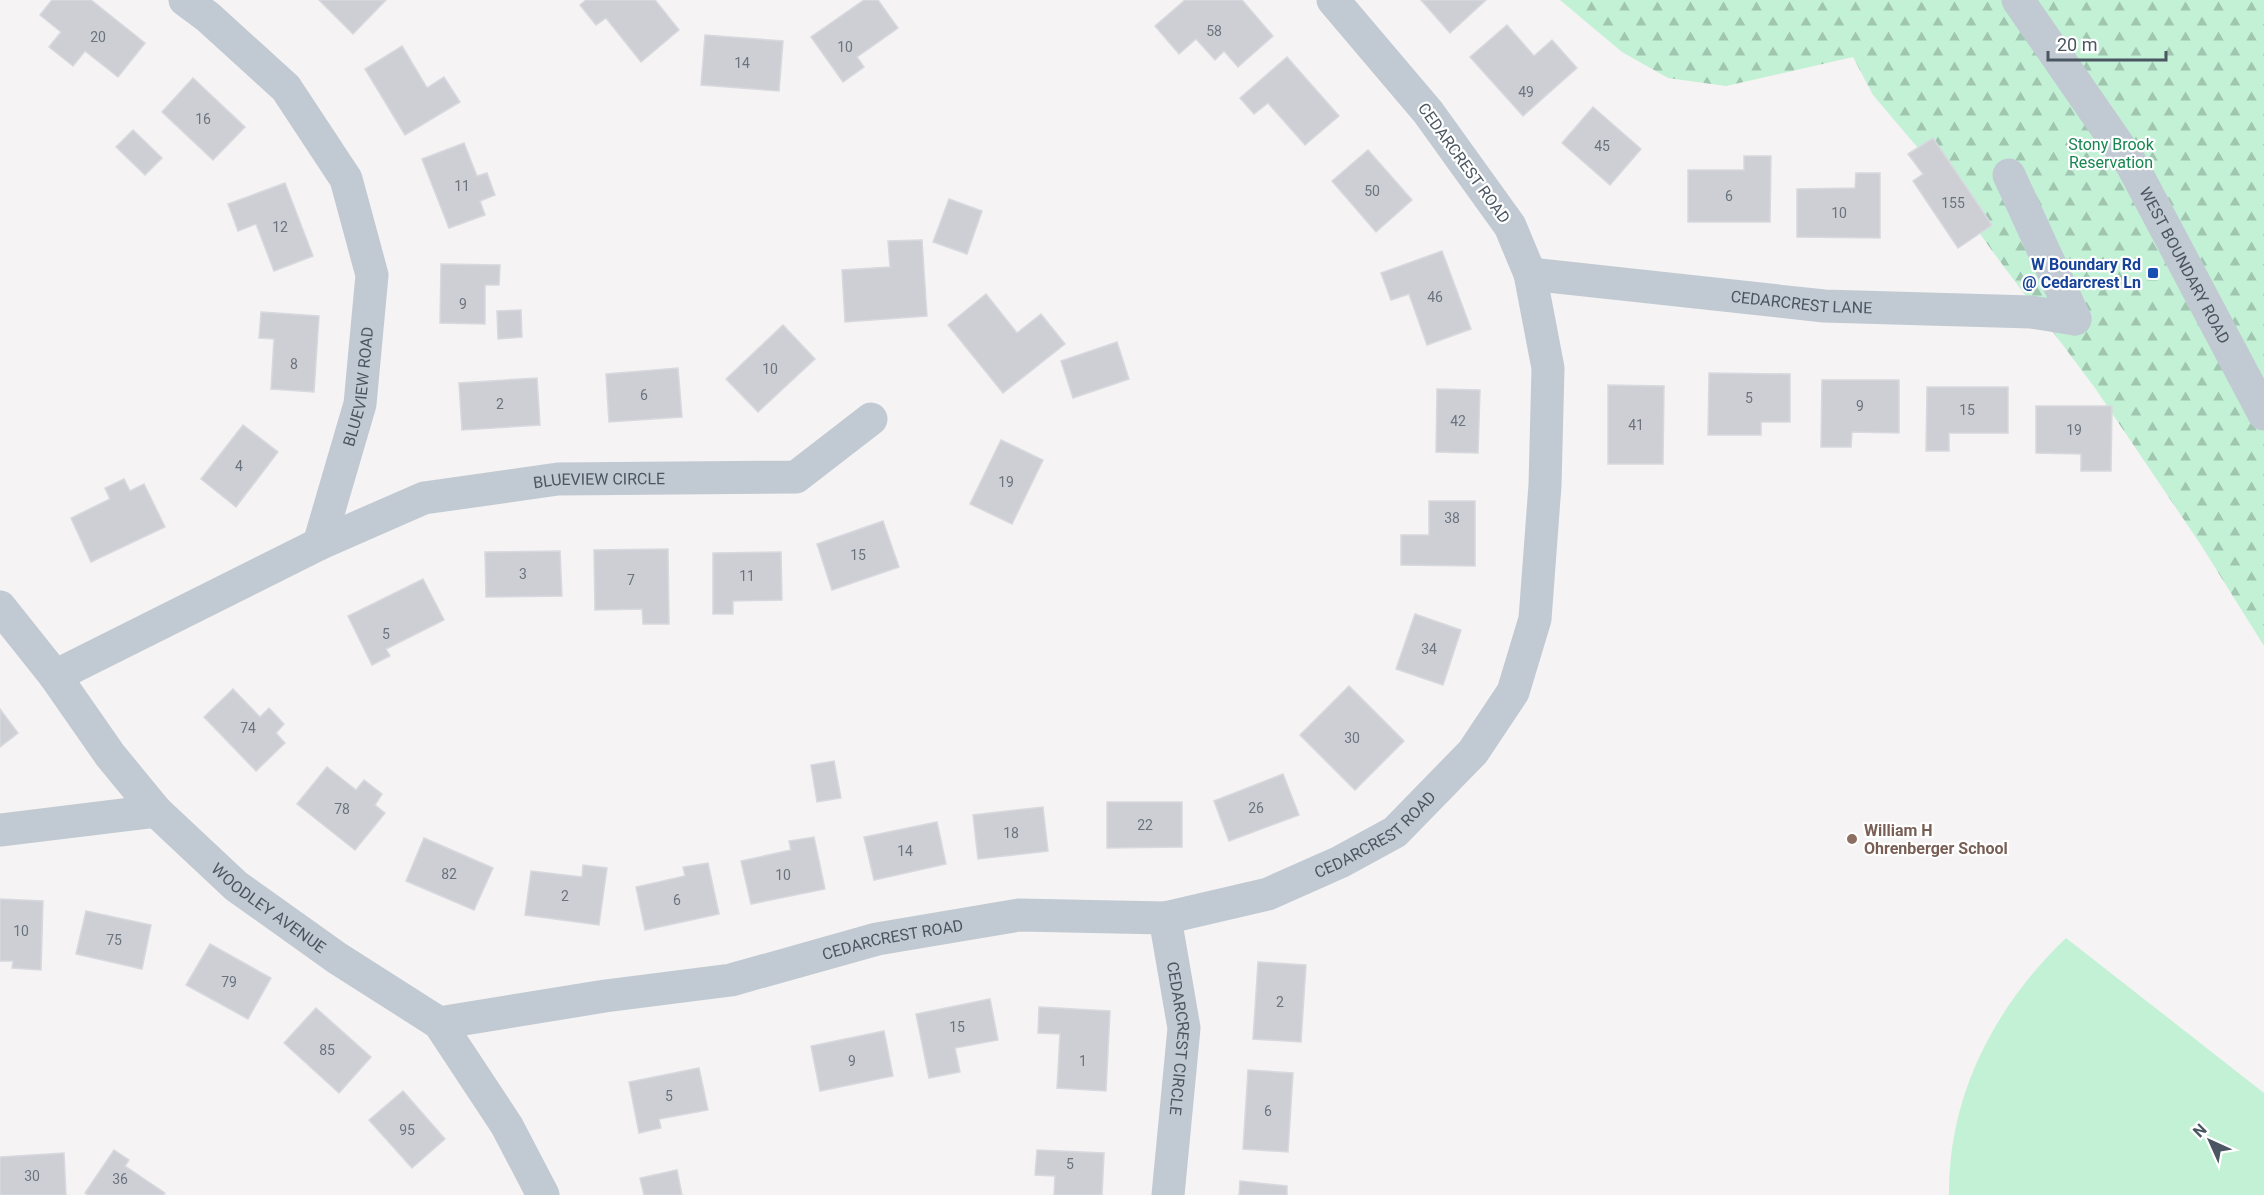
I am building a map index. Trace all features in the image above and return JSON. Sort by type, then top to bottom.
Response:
[{"type":"street","name":"BLUEVIEW ROAD","points":[[184,0],[208,17],[286,88],[346,179],[372,275],[360,404],[318,544]]},
{"type":"street","name":"CEDARCREST ROAD","points":[[439,1023],[605,996],[731,980],[877,939],[1019,915],[1165,918],[1268,894],[1340,862],[1395,832],[1473,752],[1513,692],[1535,619],[1545,485],[1548,368],[1530,274],[1510,226],[1428,112],[1333,0]]},
{"type":"street","name":"WEST BOUNDARY ROAD","points":[[2018,0],[2132,165],[2264,414]]},
{"type":"street","name":"CEDARCREST LANE","points":[[1530,274],[1824,306],[2031,312],[2075,319],[2009,175]]},
{"type":"street","name":"BLUEVIEW CIRCLE","points":[[318,544],[424,498],[558,479],[796,477],[872,419]]},
{"type":"street","points":[[56,676],[318,544]]},
{"type":"street","name":"WOODLEY AVENUE","points":[[0,607],[56,676],[110,755],[156,812],[236,886],[337,958],[439,1023],[507,1126],[543,1195]]},
{"type":"street","points":[[0,830],[156,812]]},
{"type":"street","name":"CEDARCREST CIRCLE","points":[[1165,918],[1184,1028],[1168,1195]]},
{"type":"green space","name":"Stony Brook Reservation","points":[[1560,0],[2264,0],[2264,646],[2201,545],[2095,388],[1923,154],[1873,95],[1853,57],[1726,86],[1668,78],[1622,52]]},
{"type":"green space","points":[[2066,938],[2264,1093],[2264,1195],[1949,1195],[1951,1158],[1957,1122],[1980,1054],[2018,993]]},
{"type":"building","points":[[52,0],[91,0],[145,43],[118,77],[85,51],[73,66],[49,47],[61,32],[40,15]]},
{"type":"building","points":[[319,0],[386,0],[353,34]]},
{"type":"building","points":[[586,0],[655,0],[679,30],[641,62],[606,18],[596,25],[580,5]]},
{"type":"building","points":[[864,0],[878,0],[898,28],[857,57],[864,67],[843,82],[811,37]]},
{"type":"building","points":[[1185,0],[1242,0],[1273,36],[1238,67],[1224,51],[1215,60],[1196,39],[1179,54],[1155,26]]},
{"type":"building","points":[[1421,0],[1486,0],[1450,33]]},
{"type":"building","points":[[1507,25],[1534,56],[1552,40],[1577,68],[1523,116],[1470,57]]},
{"type":"building","points":[[705,35],[783,41],[779,91],[701,85]]},
{"type":"building","points":[[402,46],[427,88],[444,77],[460,102],[405,135],[365,69]]},
{"type":"building","points":[[1287,57],[1339,116],[1305,145],[1268,103],[1254,114],[1240,98]]},
{"type":"building","points":[[193,78],[245,127],[213,160],[162,112]]},
{"type":"building","points":[[1593,107],[1641,149],[1610,185],[1562,143]]},
{"type":"building","points":[[133,130],[162,158],[145,175],[116,147]]},
{"type":"building","points":[[1933,138],[1992,225],[1958,248],[1913,181],[1923,174],[1908,154]]},
{"type":"building","points":[[464,143],[477,176],[487,173],[495,195],[480,201],[485,215],[449,228],[422,159]]},
{"type":"building","points":[[1368,150],[1412,200],[1376,232],[1332,181]]},
{"type":"building","points":[[1744,156],[1771,156],[1770,222],[1688,222],[1688,170],[1744,170]]},
{"type":"building","points":[[1856,173],[1880,173],[1880,238],[1797,237],[1797,189],[1855,188]]},
{"type":"building","points":[[285,183],[313,256],[274,271],[256,224],[238,231],[228,204]]},
{"type":"building","points":[[949,199],[982,211],[967,254],[933,242]]},
{"type":"building","points":[[922,240],[927,316],[845,322],[842,270],[890,267],[888,241]]},
{"type":"building","points":[[1442,251],[1471,329],[1427,345],[1409,294],[1391,300],[1381,273]]},
{"type":"building","points":[[441,264],[500,265],[499,285],[485,285],[485,324],[440,323]]},
{"type":"building","points":[[986,294],[1017,333],[1041,314],[1065,344],[1003,393],[948,325]]},
{"type":"building","points":[[521,310],[522,337],[498,339],[497,311]]},
{"type":"building","points":[[261,312],[319,316],[314,392],[271,389],[274,339],[259,338]]},
{"type":"building","points":[[783,325],[815,359],[758,412],[726,379]]},
{"type":"building","points":[[1117,342],[1129,379],[1073,398],[1061,361]]},
{"type":"building","points":[[678,368],[682,417],[609,422],[606,374]]},
{"type":"building","points":[[1709,373],[1790,374],[1790,422],[1761,422],[1761,435],[1708,435]]},
{"type":"building","points":[[537,378],[540,425],[462,430],[459,383]]},
{"type":"building","points":[[1822,380],[1899,380],[1899,433],[1852,432],[1851,447],[1821,447]]},
{"type":"building","points":[[1608,385],[1664,386],[1663,464],[1608,464]]},
{"type":"building","points":[[1927,387],[2008,387],[2008,433],[1949,433],[1949,451],[1926,451]]},
{"type":"building","points":[[1437,389],[1480,390],[1478,453],[1436,452]]},
{"type":"building","points":[[2036,406],[2112,406],[2111,471],[2081,471],[2081,454],[2036,453]]},
{"type":"building","points":[[243,425],[278,452],[236,507],[201,479]]},
{"type":"building","points":[[1001,440],[1043,460],[1012,524],[970,504]]},
{"type":"building","points":[[124,479],[130,491],[144,484],[165,527],[91,562],[71,518],[110,499],[105,488]]},
{"type":"building","points":[[1429,501],[1475,501],[1475,566],[1401,565],[1401,535],[1429,535]]},
{"type":"building","points":[[883,521],[899,567],[832,590],[817,544]]},
{"type":"building","points":[[668,549],[669,624],[643,624],[642,609],[595,610],[594,550]]},
{"type":"building","points":[[560,551],[562,596],[486,597],[485,552]]},
{"type":"building","points":[[781,552],[782,600],[733,601],[733,614],[713,614],[713,553]]},
{"type":"building","points":[[423,579],[444,620],[386,649],[390,656],[372,665],[348,616]]},
{"type":"building","points":[[1415,614],[1461,630],[1443,685],[1396,669]]},
{"type":"building","points":[[1349,686],[1404,741],[1355,790],[1300,735]]},
{"type":"building","points":[[233,689],[260,717],[269,708],[284,724],[276,733],[285,743],[256,771],[204,717]]},
{"type":"building","points":[[0,709],[18,733],[0,747]]},
{"type":"building","points":[[834,761],[841,798],[817,802],[811,765]]},
{"type":"building","points":[[327,767],[356,790],[364,780],[382,794],[375,805],[385,813],[355,850],[297,804]]},
{"type":"building","points":[[1283,774],[1299,815],[1229,841],[1214,801]]},
{"type":"building","points":[[1107,802],[1182,802],[1182,847],[1107,848]]},
{"type":"building","points":[[1043,807],[1048,851],[978,859],[973,815]]},
{"type":"building","points":[[937,822],[946,864],[874,880],[864,837]]},
{"type":"building","points":[[814,837],[825,889],[751,904],[741,861],[791,850],[789,841]]},
{"type":"building","points":[[424,838],[493,868],[474,910],[406,881]]},
{"type":"building","points":[[708,863],[719,914],[645,930],[636,887],[685,876],[683,867]]},
{"type":"building","points":[[583,865],[607,868],[599,925],[525,915],[531,871],[582,877]]},
{"type":"building","points":[[0,899],[43,901],[41,970],[12,968],[13,961],[0,961]]},
{"type":"building","points":[[86,911],[151,925],[142,969],[76,954]]},
{"type":"building","points":[[210,944],[271,978],[248,1019],[186,985]]},
{"type":"building","points":[[1258,962],[1306,965],[1301,1042],[1253,1039]]},
{"type":"building","points":[[990,999],[998,1040],[955,1048],[960,1072],[929,1078],[916,1014]]},
{"type":"building","points":[[1039,1007],[1110,1011],[1106,1091],[1057,1088],[1060,1034],[1038,1033]]},
{"type":"building","points":[[316,1008],[371,1057],[339,1093],[284,1043]]},
{"type":"building","points":[[884,1031],[893,1076],[820,1091],[811,1046]]},
{"type":"building","points":[[699,1068],[708,1110],[659,1119],[661,1128],[639,1133],[629,1082]]},
{"type":"building","points":[[1248,1070],[1293,1073],[1288,1152],[1243,1149]]},
{"type":"building","points":[[403,1091],[445,1139],[412,1168],[369,1120]]},
{"type":"building","points":[[114,1150],[129,1160],[125,1166],[165,1193],[163,1195],[88,1195],[85,1193]]},
{"type":"building","points":[[1037,1150],[1104,1153],[1102,1195],[1054,1195],[1055,1176],[1035,1175]]},
{"type":"building","points":[[64,1153],[66,1195],[0,1195],[0,1157]]},
{"type":"building","points":[[677,1170],[682,1195],[644,1195],[640,1178]]},
{"type":"building","points":[[1240,1181],[1287,1186],[1287,1195],[1239,1195]]},
{"type":"place","name":"W Boundary Rd @ Cedarcrest Ln","points":[[2153,273]]},
{"type":"place","name":"William H Ohrenberger School","points":[[1852,839]]}]
